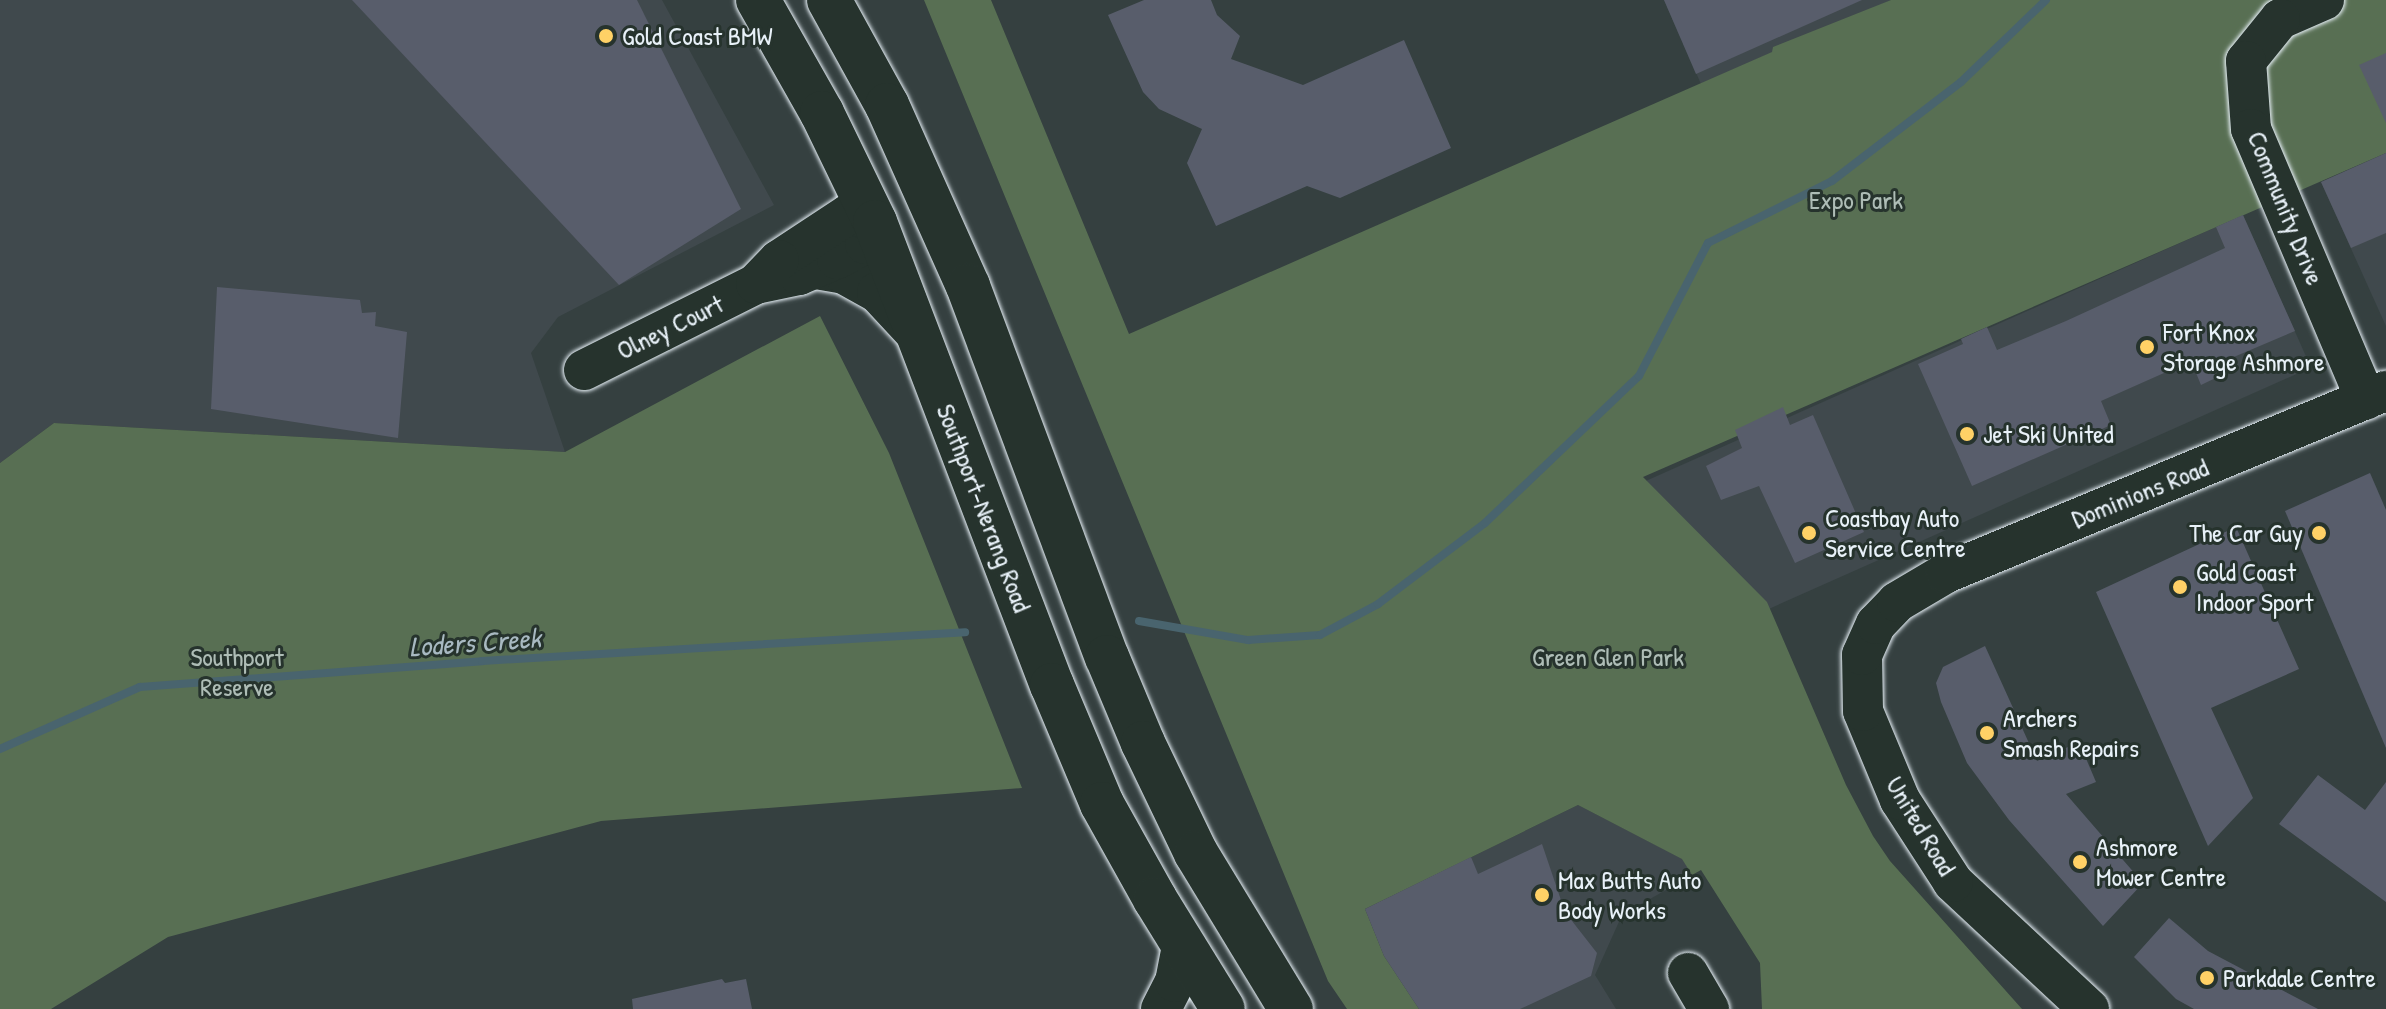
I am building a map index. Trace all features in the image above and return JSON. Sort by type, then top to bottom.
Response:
[{"type":"main road","name":"Southport-Nerang Road","points":[[758,0],[822,113],[875,222],[1052,685],[1102,804],[1182,945],[1223,1009]]},
{"type":"main road","points":[[829,0],[887,105],[968,286],[1107,657],[1143,743],[1196,853],[1277,1003],[1237,1009]]},
{"type":"main road","points":[[875,222],[930,198]]},
{"type":"street","name":"Community Drive","points":[[2324,0],[2280,19],[2246,61],[2251,129],[2376,396]]},
{"type":"street","name":"Olney Court","points":[[584,370],[756,284],[816,269],[865,244],[875,222],[864,216],[849,214],[779,260],[756,284]]},
{"type":"street","name":"Olney Court","points":[[816,269],[844,274],[877,292],[921,340]]},
{"type":"street","name":"Dominions Road","points":[[1897,602],[1946,573],[2376,396]]},
{"type":"street","name":"United Road","points":[[1897,602],[1876,624],[1862,655],[1863,711],[1900,800],[1953,882],[2089,1009]]},
{"type":"street","points":[[1161,1009],[1175,982],[1182,945]]},
{"type":"street","points":[[1688,973],[1709,1009]]},
{"type":"shaded area","points":[[0,0],[662,0],[774,205],[558,317],[531,353],[565,452],[54,423],[0,463]]},
{"type":"shaded area","points":[[1664,0],[1891,0],[1701,84]]},
{"type":"shaded area","points":[[2386,153],[2386,326],[2321,182]]},
{"type":"shaded area","points":[[2243,215],[2311,368],[1713,634],[1645,481]]},
{"type":"shaded area","points":[[1578,805],[1683,859],[1692,875],[1622,915],[1595,975],[1616,1009],[1419,1009],[1384,956],[1365,909]]},
{"type":"green space","name":"Expo Park","points":[[924,0],[991,0],[1129,334],[1772,52],[1773,47],[1891,0],[2386,0],[2386,153],[1643,477],[1767,602],[1846,785],[1873,836],[1890,861],[2022,1009],[1762,1009],[1760,963],[1701,870],[1692,875],[1682,859],[1578,805],[1365,909],[1384,956],[1419,1009],[1347,1009],[1328,981]]},
{"type":"green space","name":"Southport Reserve","points":[[820,316],[889,453],[1022,788],[601,821],[168,937],[51,1009],[0,1009],[0,463],[54,423],[565,452]]},
{"type":"building","points":[[352,0],[637,0],[741,209],[619,285]]},
{"type":"building","points":[[1144,0],[1211,0],[1217,15],[1240,36],[1231,59],[1303,85],[1404,40],[1451,148],[1340,198],[1307,186],[1216,226],[1187,163],[1202,129],[1159,109],[1143,92],[1108,15]]},
{"type":"building","points":[[1664,0],[1862,0],[1696,74]]},
{"type":"building","points":[[2386,53],[2386,123],[2359,65]]},
{"type":"building","points":[[2386,153],[2386,233],[2351,248],[2321,182]]},
{"type":"building","points":[[2243,215],[2295,331],[2222,362],[2226,373],[2201,385],[2191,361],[2101,401],[2111,425],[1972,486],[1918,364],[1963,344],[1961,339],[1987,327],[1997,350],[2066,321],[2225,248],[2216,227]]},
{"type":"building","points":[[217,287],[360,300],[362,313],[376,312],[375,326],[407,332],[398,438],[211,409]]},
{"type":"building","points":[[1783,407],[1790,425],[1813,415],[1864,532],[1795,563],[1759,486],[1721,500],[1706,466],[1742,448],[1735,430]]},
{"type":"building","points":[[2370,473],[2386,510],[2386,748],[2285,511]]},
{"type":"building","points":[[2236,527],[2299,669],[2211,708],[2253,798],[2208,846],[2096,592]]},
{"type":"building","points":[[1985,646],[2037,761],[2079,742],[2096,782],[2066,794],[2143,883],[2103,926],[2009,820],[1967,763],[1941,702],[1936,683],[1943,667]]},
{"type":"building","points":[[2318,775],[2365,810],[2386,782],[2386,902],[2279,824]]},
{"type":"building","points":[[1542,844],[1565,912],[1597,953],[1591,976],[1520,1009],[1419,1009],[1384,956],[1365,909],[1471,857],[1478,874]]},
{"type":"building","name":"Parkdale Centre","points":[[2169,918],[2208,951],[2318,1009],[2194,1009],[2176,999],[2134,957]]},
{"type":"building","points":[[722,979],[725,983],[746,979],[752,1009],[633,1009],[632,999]]},
{"type":"waterway","points":[[1139,621],[1248,640],[1320,635],[1378,604],[1485,523],[1639,376],[1708,243],[1832,181],[1961,82],[2046,0]]},
{"type":"waterway","name":"Loders Creek","points":[[0,749],[140,687],[482,661],[965,632]]},
{"type":"place","name":"Gold Coast BMW","points":[[606,36]]},
{"type":"place","name":"Fort Knox Storage Ashmore","points":[[2147,347]]},
{"type":"place","name":"Jet Ski United","points":[[1967,434]]},
{"type":"place","name":"Coastbay Auto Service Centre","points":[[1809,533]]},
{"type":"place","name":"The Car Guy","points":[[2319,533]]},
{"type":"place","name":"Gold Coast Indoor Sport","points":[[2180,587]]},
{"type":"place","name":"Archers Smash Repairs","points":[[1987,733]]},
{"type":"place","name":"Ashmore Mower Centre","points":[[2080,862]]},
{"type":"place","name":"Max Butts Auto Body Works","points":[[1542,895]]},
{"type":"place","name":"Parkdale Centre","points":[[2207,978]]},
{"type":"park label","name":"Green Glen Park","points":[[1608,657]]}]
